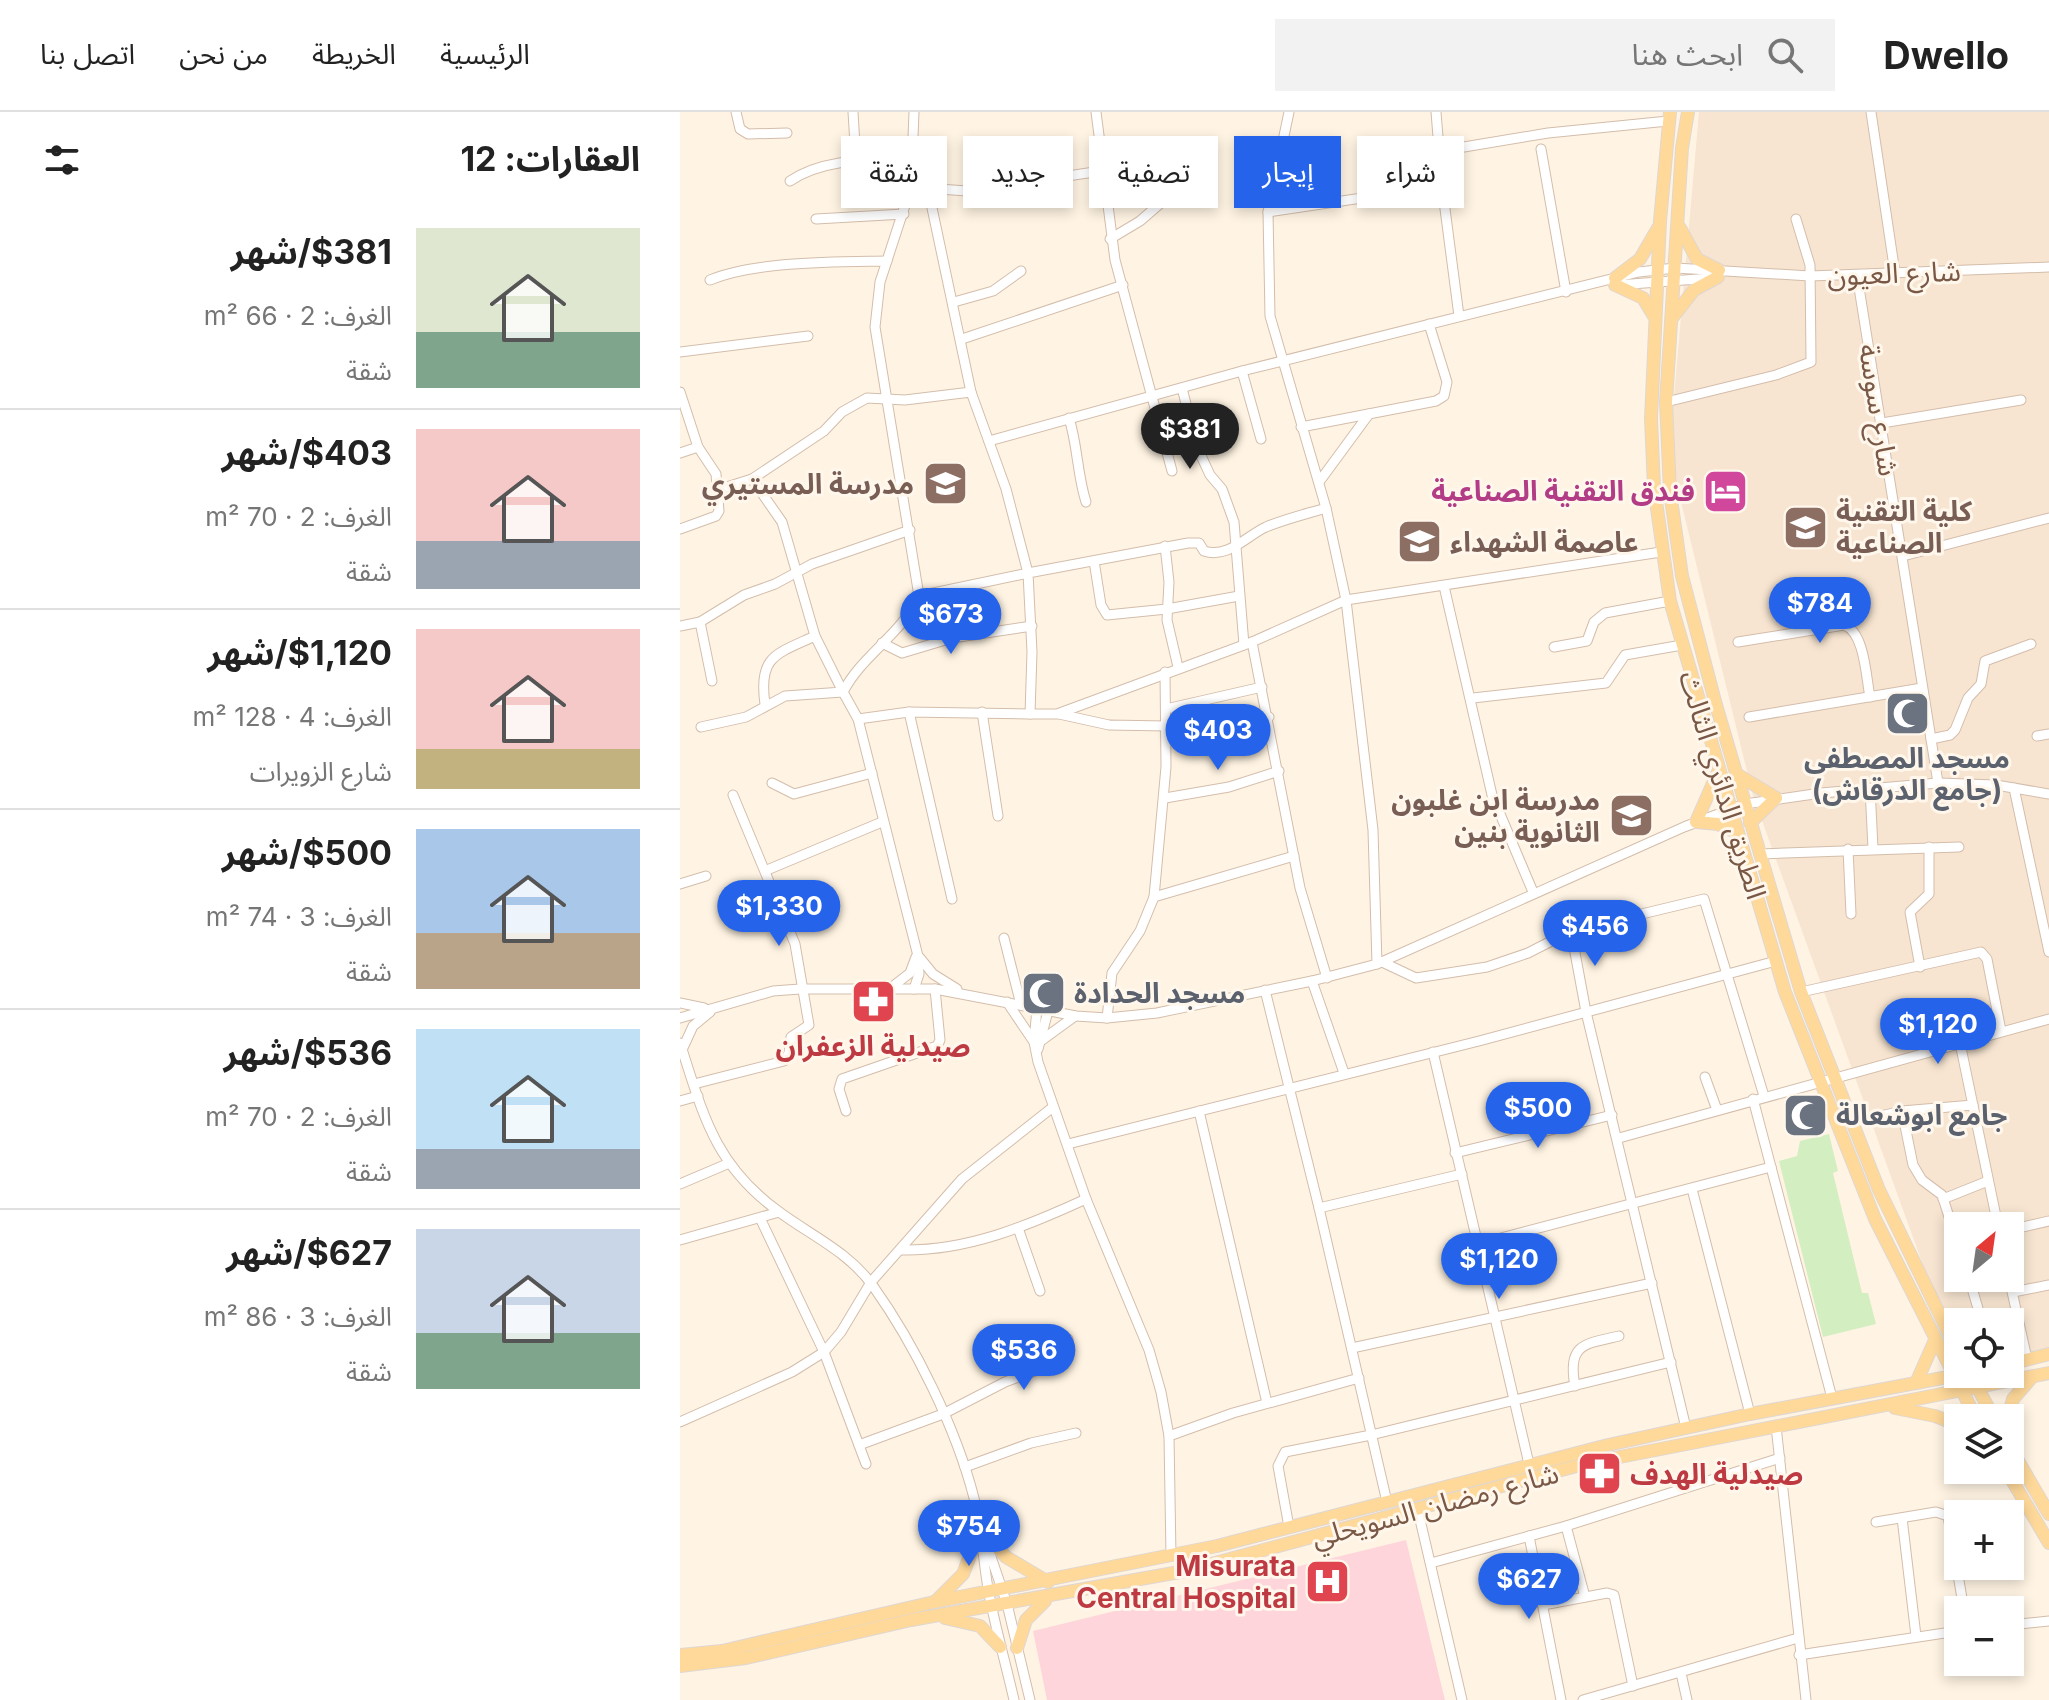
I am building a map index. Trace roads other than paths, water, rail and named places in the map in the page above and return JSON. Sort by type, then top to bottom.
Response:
[{"type":"main road","name":"الطريق الدائري الثالث","points":[[1688,112],[1666,402],[1670,492],[1682,576],[1750,823],[1801,992],[1851,1123],[1944,1343]]},
{"type":"main road","name":"الطريق الدائري الثالث","points":[[1669,116],[1657,269],[1652,452],[1661,552],[1670,601],[1736,832],[1776,961],[1819,1082],[1875,1219],[1944,1340]]},
{"type":"main road","points":[[1655,318],[1643,298],[1612,282],[1640,259],[1660,221]]},
{"type":"main road","points":[[1670,321],[1694,290],[1718,274],[1690,252],[1678,223]]},
{"type":"main road","points":[[1718,772],[1696,822],[1736,832]]},
{"type":"main road","points":[[1736,774],[1776,798],[1750,823]]},
{"type":"main road","points":[[1916,1383],[1941,1337],[1944,1338]]},
{"type":"main road","points":[[2024,1360],[2049,1354]]},
{"type":"main road","name":"شارع رمضان السويحلي","points":[[2024,1379],[2049,1373]]},
{"type":"main road","points":[[2012,1404],[2032,1377]]},
{"type":"main road","name":"شارع رمضان السويحلي","points":[[680,1655],[722,1651],[934,1602],[1171,1556],[1529,1464],[1750,1414],[1944,1378]]},
{"type":"main road","name":"الطريق الدائري الثالث","points":[[1961,1388],[1968,1404]]},
{"type":"main road","points":[[1978,1388],[1987,1404]]},
{"type":"main road","name":"شارع رمضان السويحلي","points":[[680,1666],[746,1658],[934,1616],[1048,1598],[1221,1563],[1584,1464],[1978,1388]]},
{"type":"main road","points":[[1888,1407],[1944,1420]]},
{"type":"main road","points":[[2024,1471],[2049,1514]]},
{"type":"main road","points":[[2014,1484],[2049,1543]]},
{"type":"main road","points":[[934,1602],[963,1574],[981,1529],[1006,1557],[1048,1582]]},
{"type":"main road","points":[[1017,1648],[1026,1620],[1048,1598]]},
{"type":"main road","points":[[934,1616],[976,1624],[1000,1647]]},
{"type":"street","points":[[736,112],[740,129],[748,134],[787,133]]},
{"type":"street","points":[[853,112],[854,136]]},
{"type":"street","points":[[913,136],[914,112]]},
{"type":"street","points":[[1096,112],[1098,136]]},
{"type":"street","points":[[1289,112],[1268,212],[1270,316],[1326,508],[1346,600],[1373,830],[1380,963]]},
{"type":"street","points":[[1436,112],[1438,136]]},
{"type":"street","points":[[1871,112],[1895,273]]},
{"type":"street","points":[[1464,147],[1669,116]]},
{"type":"street","points":[[1541,149],[1566,292]]},
{"type":"street","points":[[790,181],[803,172],[841,164]]},
{"type":"street","points":[[947,189],[983,190],[1089,173]]},
{"type":"street","points":[[1268,212],[1357,199]]},
{"type":"street","points":[[701,727],[746,717],[765,704],[785,696],[843,692],[882,643],[907,619],[919,596],[875,327],[877,295],[906,208]]},
{"type":"street","points":[[932,208],[971,392],[989,441],[1028,573],[1032,626],[1030,714]]},
{"type":"street","points":[[1106,208],[1110,239],[1172,471]]},
{"type":"street","points":[[1110,239],[1155,208]]},
{"type":"street","points":[[1445,208],[1459,316]]},
{"type":"street","points":[[816,219],[904,214]]},
{"type":"street","points":[[1666,402],[1776,375],[1811,362],[1810,276],[1796,219]]},
{"type":"street","points":[[710,280],[761,269],[887,261]]},
{"type":"street","name":"شارع العيون","points":[[1718,274],[1810,276],[2049,267]]},
{"type":"street","points":[[989,441],[1242,371],[1657,269],[1675,268],[1718,274]]},
{"type":"street","points":[[954,302],[993,291],[1021,271]]},
{"type":"street","points":[[1612,282],[1674,283],[1718,274]]},
{"type":"street","name":"شارع سوسة","points":[[1857,275],[1938,783]]},
{"type":"street","points":[[962,339],[1123,285]]},
{"type":"street","points":[[1301,427],[1436,401],[1444,396],[1447,382],[1429,324]]},
{"type":"street","points":[[680,352],[808,336]]},
{"type":"street","points":[[1242,371],[1261,439]]},
{"type":"street","points":[[1182,388],[1197,447],[1210,475],[1222,489],[1238,545],[1239,596],[1248,643],[1269,717],[1294,856],[1327,978]]},
{"type":"street","points":[[680,392],[698,447],[713,468],[717,490],[716,516],[680,529]]},
{"type":"street","points":[[717,490],[752,479],[824,431],[853,404],[874,397],[888,400],[971,392]]},
{"type":"street","points":[[1882,423],[2021,400]]},
{"type":"street","points":[[1319,482],[1369,414]]},
{"type":"street","points":[[1069,418],[1079,454],[1077,476],[1086,502]]},
{"type":"street","points":[[680,453],[698,447]]},
{"type":"street","points":[[752,479],[782,522],[815,636],[858,719],[917,952],[919,974],[914,989]]},
{"type":"street","points":[[919,596],[1165,546],[1199,543],[1207,553],[1238,545],[1264,528],[1326,508]]},
{"type":"street","points":[[1903,556],[2049,518]]},
{"type":"street","points":[[680,626],[700,622],[744,595],[775,584],[797,571],[910,530]]},
{"type":"street","points":[[1165,546],[1167,609],[1178,667]]},
{"type":"street","points":[[1057,714],[1248,643],[1346,600],[1661,552]]},
{"type":"street","points":[[1094,561],[1101,605],[1107,615],[1167,609],[1239,596]]},
{"type":"street","points":[[1444,586],[1492,795],[1533,892]]},
{"type":"street","points":[[1554,647],[1587,641],[1594,622],[1605,613],[1670,601]]},
{"type":"street","points":[[700,622],[712,681]]},
{"type":"street","points":[[1738,642],[1844,625],[1850,627],[1857,636],[1870,697]]},
{"type":"street","points":[[882,643],[902,653],[952,638],[1032,626]]},
{"type":"street","points":[[765,704],[762,674],[766,665],[779,653],[815,636]]},
{"type":"street","points":[[1931,739],[1950,735],[1955,730],[1968,698],[1981,684],[1983,667],[1989,657],[2031,644]]},
{"type":"street","points":[[1473,698],[1606,683],[1625,655],[1682,645]]},
{"type":"street","points":[[1107,1018],[1112,973],[1140,931],[1154,897],[1165,798],[1165,672]]},
{"type":"street","points":[[1166,709],[1262,687]]},
{"type":"street","points":[[1749,717],[1922,688]]},
{"type":"street","points":[[858,719],[909,712],[982,712],[1057,714],[1109,725],[1166,726]]},
{"type":"street","points":[[909,712],[952,899]]},
{"type":"street","points":[[982,712],[998,816]]},
{"type":"street","points":[[1167,741],[1208,736],[1269,717]]},
{"type":"street","points":[[2037,736],[2049,734]]},
{"type":"street","points":[[1165,798],[1229,787],[1279,771]]},
{"type":"street","points":[[772,783],[794,794],[872,773]]},
{"type":"street","points":[[680,1018],[773,991],[800,989],[935,989],[1076,1016],[1107,1018],[1157,1013],[1327,978],[1380,963],[1533,892],[1745,804],[1776,798],[1938,783],[2014,788],[2049,794]]},
{"type":"street","points":[[1870,788],[1873,848]]},
{"type":"street","points":[[2014,788],[2046,923],[2049,952]]},
{"type":"street","points":[[694,1084],[787,1058],[791,1037],[809,1025],[800,989],[795,944],[767,870],[733,795]]},
{"type":"street","points":[[767,870],[882,822]]},
{"type":"street","points":[[1920,967],[1910,912],[1929,894],[1929,847]]},
{"type":"street","points":[[1759,854],[1959,847]]},
{"type":"street","points":[[1848,849],[1851,914]]},
{"type":"street","points":[[1154,897],[1294,856]]},
{"type":"street","points":[[680,884],[706,876]]},
{"type":"street","points":[[1380,963],[1410,977],[1451,973],[1514,959],[1571,931],[1704,899],[1727,976],[1758,1098],[1771,1167],[1832,1398]]},
{"type":"street","points":[[1571,931],[1586,1012],[1619,1138],[1686,1428]]},
{"type":"street","points":[[1004,938],[1021,1005]]},
{"type":"street","points":[[888,990],[910,973],[917,952]]},
{"type":"street","points":[[917,952],[933,974],[964,993]]},
{"type":"street","points":[[1801,992],[1983,953],[2001,1031]]},
{"type":"street","points":[[1068,1144],[1776,961]]},
{"type":"street","points":[[1312,981],[1344,1073]]},
{"type":"street","points":[[846,1111],[839,1089],[842,1079],[937,1046],[940,1040],[935,989]]},
{"type":"street","points":[[1265,990],[1387,1502]]},
{"type":"street","points":[[1007,1002],[1036,1042]]},
{"type":"street","points":[[680,1003],[696,1008],[715,1007]]},
{"type":"street","points":[[715,1007],[693,1026],[681,1046],[727,1164],[779,1212],[838,1251],[871,1282],[943,1414],[965,1467],[981,1529],[1007,1604],[1030,1700]]},
{"type":"street","points":[[1037,1008],[1037,1056],[1053,1107],[1086,1199],[1149,1350],[1169,1436],[1171,1556]]},
{"type":"street","points":[[1036,1042],[1048,1011]]},
{"type":"street","points":[[1036,1042],[1076,1016]]},
{"type":"street","points":[[1619,1138],[2049,1019]]},
{"type":"street","points":[[1960,1043],[1995,1212]]},
{"type":"street","points":[[1433,1052],[1529,1464]]},
{"type":"street","points":[[1705,1077],[1717,1110]]},
{"type":"street","points":[[680,1101],[698,1096]]},
{"type":"street","points":[[1851,1123],[1902,1111],[1973,1105]]},
{"type":"street","points":[[680,1422],[792,1372],[824,1352],[841,1332],[871,1282],[962,1179],[1053,1107]]},
{"type":"street","points":[[1199,1111],[1267,1403]]},
{"type":"street","points":[[1902,1111],[1917,1173],[1943,1199],[1947,1212]]},
{"type":"street","points":[[1455,1153],[1612,1115]]},
{"type":"street","points":[[680,1184],[727,1164]]},
{"type":"street","points":[[1478,1244],[1771,1167]]},
{"type":"street","points":[[1319,1208],[1462,1174]]},
{"type":"street","points":[[1943,1199],[1988,1181]]},
{"type":"street","points":[[1692,1189],[1750,1414]]},
{"type":"street","points":[[902,1250],[954,1247],[1018,1228],[1086,1199]]},
{"type":"street","points":[[680,1240],[779,1212]]},
{"type":"street","points":[[760,1218],[824,1352],[866,1464]]},
{"type":"street","points":[[2024,1227],[2049,1221]]},
{"type":"street","points":[[1018,1228],[1040,1291]]},
{"type":"street","points":[[1352,1348],[1652,1283]]},
{"type":"street","points":[[2024,1290],[2049,1285]]},
{"type":"street","points":[[2013,1292],[2027,1359]]},
{"type":"street","points":[[1575,1386],[1571,1364],[1583,1344],[1619,1336]]},
{"type":"street","points":[[859,1445],[943,1414],[1005,1382],[1057,1362],[1068,1339]]},
{"type":"street","points":[[1289,1527],[1278,1466],[1281,1454],[1671,1362]]},
{"type":"street","points":[[1169,1436],[1267,1403],[1359,1378]]},
{"type":"street","points":[[1776,1426],[1806,1700]]},
{"type":"street","points":[[965,1467],[1031,1443],[1076,1433]]},
{"type":"street","points":[[1431,1563],[1566,1526],[1780,1458]]},
{"type":"street","points":[[1418,1511],[1462,1700]]},
{"type":"street","points":[[1876,1522],[1936,1512],[1948,1516],[1962,1596]]},
{"type":"street","points":[[1902,1518],[1916,1636]]},
{"type":"street","points":[[1566,1526],[1585,1597]]},
{"type":"street","points":[[981,1529],[989,1592],[1014,1700]]},
{"type":"street","points":[[1529,1536],[1561,1700]]},
{"type":"street","points":[[1543,1605],[1609,1593],[1616,1597],[1633,1686]]},
{"type":"street","points":[[2024,1624],[2049,1621]]},
{"type":"street","points":[[1799,1655],[1944,1633]]},
{"type":"street","points":[[1583,1700],[1798,1638]]},
{"type":"street","points":[[1681,1673],[1687,1700]]},
{"type":"place","name":"مدرسة المستيري","points":[[945,484]]},
{"type":"place","name":"فندق التقنية الصناعية","points":[[1726,491]]},
{"type":"place","name":"كلية التقنية الصناعية","points":[[1805,527]]},
{"type":"place","name":"عاصمة الشهداء","points":[[1419,542]]},
{"type":"place","name":"مسجد المصطفى (جامع الدرقاش)","points":[[1907,714]]},
{"type":"place","name":"مدرسة ابن غلبون الثانوية بنين","points":[[1631,816]]},
{"type":"place","name":"مسجد الحدادة","points":[[1043,993]]},
{"type":"place","name":"صيدلية الزعفران","points":[[873,1001]]},
{"type":"place","name":"جامع ابوشعالة","points":[[1805,1115]]},
{"type":"place","name":"صيدلية الهدف","points":[[1599,1474]]},
{"type":"place","name":"Misurata Central Hospital","points":[[1327,1582]]}]
